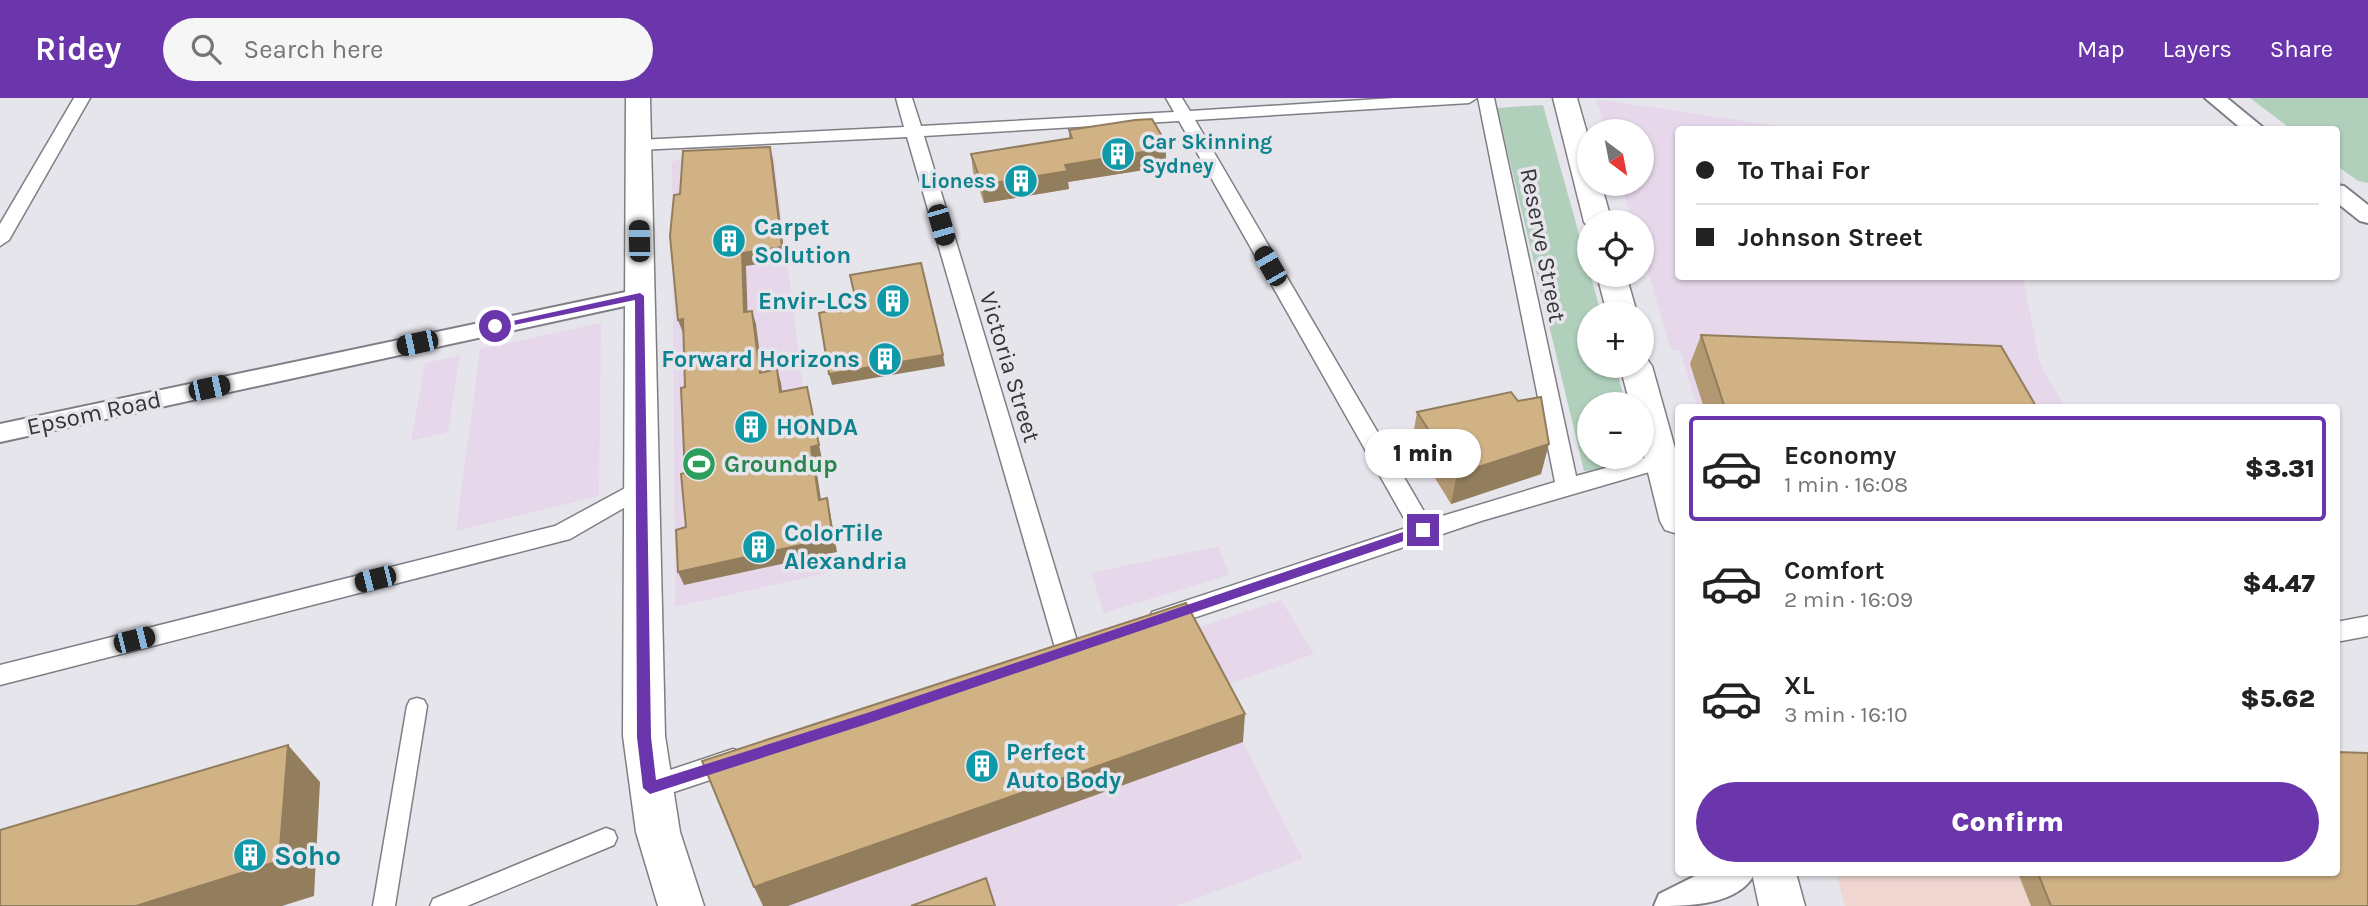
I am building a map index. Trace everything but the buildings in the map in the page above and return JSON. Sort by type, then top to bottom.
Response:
[{"type":"main road","points":[[638,98],[644,737],[658,832],[681,906]]},
{"type":"main road","points":[[1565,98],[1595,210]]},
{"type":"main road","points":[[1639,378],[1675,510]]},
{"type":"main road","points":[[1775,876],[1782,906]]},
{"type":"street","points":[[0,240],[82,98]]},
{"type":"street","name":"Victoria Street","points":[[904,98],[1067,651]]},
{"type":"street","points":[[1174,98],[1423,530]]},
{"type":"street","points":[[638,145],[1184,116],[1301,103],[1469,98]]},
{"type":"street","name":"Reserve Street","points":[[1486,98],[1505,172],[1567,485]]},
{"type":"street","points":[[2215,98],[2251,126]]},
{"type":"street","points":[[2340,194],[2368,216]]},
{"type":"street","name":"Epsom Road","points":[[0,433],[640,296]]},
{"type":"street","points":[[1143,625],[1423,530],[1567,485],[1662,461]]},
{"type":"street","points":[[0,674],[562,533],[640,488]]},
{"type":"street","points":[[2340,631],[2368,626]]},
{"type":"street","points":[[1042,659],[1092,642]]},
{"type":"street","points":[[384,906],[417,706]]},
{"type":"street","points":[[650,788],[749,756]]},
{"type":"street","points":[[440,906],[606,838]]},
{"type":"street","points":[[1672,906],[1731,876]]},
{"type":"shaded area","points":[[1596,99],[1779,126],[1675,126],[1675,280],[2024,280],[2040,364],[2064,404],[1696,404],[1680,350],[1671,350],[1653,287],[1654,210],[1629,210],[1625,196],[1654,196],[1654,119],[1602,119]]},
{"type":"shaded area","points":[[774,153],[826,573],[675,607],[672,162],[681,158]]},
{"type":"shaded area","points":[[601,323],[599,496],[456,531],[480,349]]},
{"type":"shaded area","points":[[460,355],[448,432],[411,441],[425,363]]},
{"type":"shaded area","points":[[1219,546],[1229,575],[1104,613],[1091,573]]},
{"type":"shaded area","points":[[1281,600],[1314,654],[1215,689],[1303,859],[1176,906],[764,906],[715,789]]},
{"type":"shaded area","points":[[1837,876],[2339,876],[2368,906],[1845,906]]},
{"type":"green space","points":[[2250,98],[2368,98],[2368,183],[2358,181],[2340,168],[2340,126],[2287,126]]},
{"type":"green space","points":[[1543,105],[1577,227],[1577,287],[1594,287],[1598,301],[1577,301],[1577,378],[1618,378],[1623,392],[1577,392],[1577,442],[1497,108]]},
{"type":"place","name":"Car Skinning Sydney","points":[[1118,154]]},
{"type":"place","name":"Lioness","points":[[1021,181]]},
{"type":"place","name":"Carpet Solution","points":[[729,241]]},
{"type":"place","name":"Envir-LCS","points":[[893,301]]},
{"type":"place","name":"Forward Horizons","points":[[885,359]]},
{"type":"place","name":"HONDA","points":[[751,427]]},
{"type":"place","name":"Groundup","points":[[699,464]]},
{"type":"place","name":"ColorTile Alexandria","points":[[759,547]]},
{"type":"place","name":"Perfect Auto Body","points":[[982,766]]},
{"type":"place","name":"Soho","points":[[250,855]]},
{"type":"route","points":[[495,326],[640,296],[644,737],[650,788],[867,718],[1423,530]]}]
